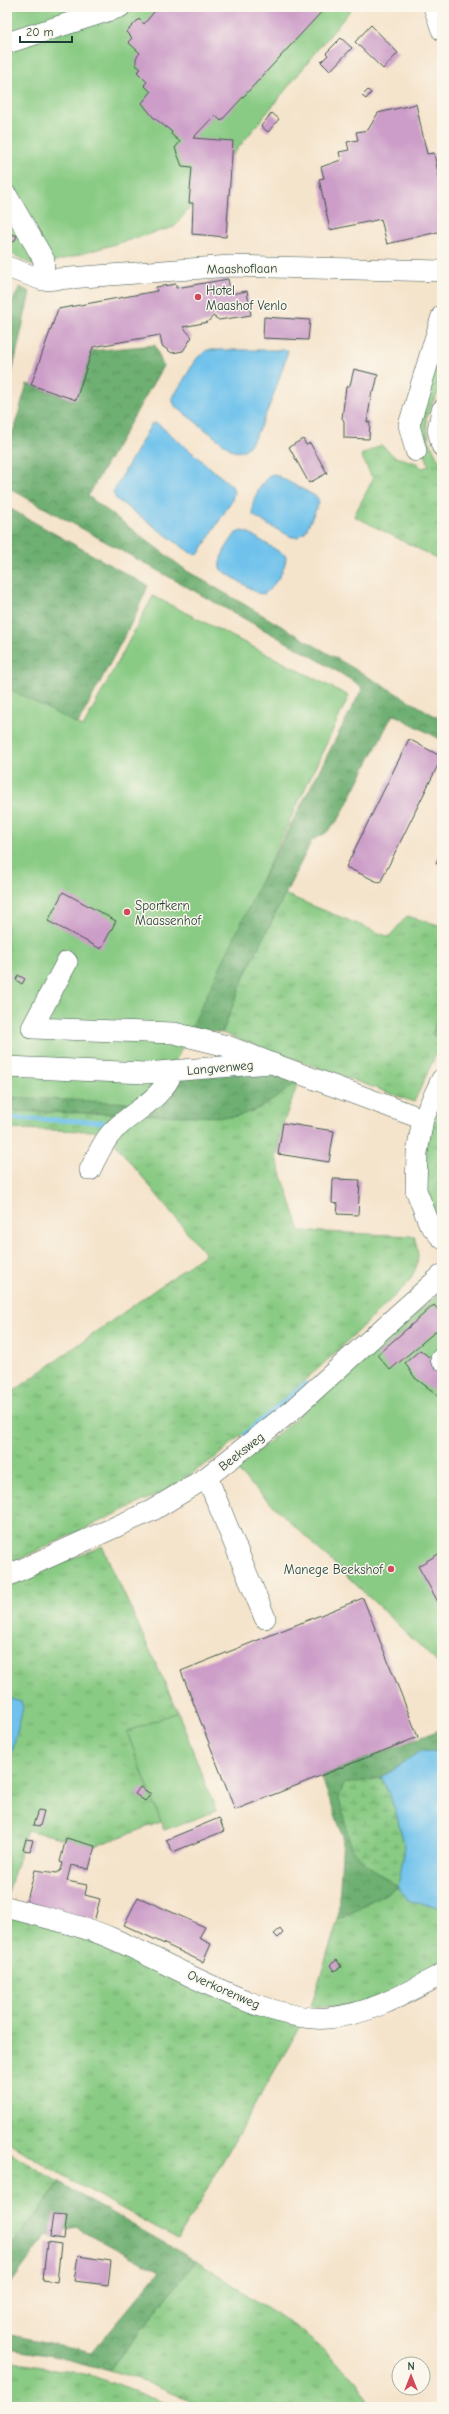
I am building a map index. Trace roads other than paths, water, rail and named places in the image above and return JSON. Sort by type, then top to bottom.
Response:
[{"type":"street","points":[[7,43],[120,7]]},
{"type":"street","points":[[434,7],[442,30]]},
{"type":"street","points":[[7,196],[44,260],[43,280],[7,267]]},
{"type":"street","name":"Maashoflaan","points":[[43,280],[230,266],[442,271]]},
{"type":"street","points":[[416,451],[409,425],[437,338],[442,316]]},
{"type":"street","points":[[442,410],[438,430],[442,446]]},
{"type":"street","points":[[67,962],[32,1028],[174,1034],[227,1046],[271,1063]]},
{"type":"street","name":"Langvenweg","points":[[7,1067],[145,1073],[271,1063],[423,1119]]},
{"type":"street","points":[[90,1170],[102,1144],[114,1130],[146,1106],[167,1086],[173,1071]]},
{"type":"street","points":[[442,1080],[423,1119],[417,1153],[416,1190],[429,1223],[442,1238]]},
{"type":"street","name":"Beeksweg","points":[[7,1576],[153,1510],[207,1477],[291,1411],[442,1275]]},
{"type":"street","points":[[207,1477],[265,1618]]},
{"type":"street","name":"Overkorenweg","points":[[7,1907],[110,1937],[254,2004],[302,2018],[327,2018],[360,2014],[394,2000],[442,1974]]},
{"type":"water","points":[[207,350],[288,350],[265,416],[253,440],[247,448],[242,451],[233,451],[175,406],[172,399],[197,358]]},
{"type":"water","points":[[152,423],[158,424],[232,486],[234,492],[232,500],[198,555],[191,553],[116,499],[113,492]]},
{"type":"water","points":[[274,474],[317,497],[319,503],[305,532],[298,537],[292,537],[270,526],[253,515],[252,509],[254,498],[270,475]]},
{"type":"water","points":[[242,531],[249,533],[286,556],[286,561],[282,572],[272,587],[264,594],[257,593],[220,569],[222,555],[236,533]]},
{"type":"water","points":[[7,1698],[21,1702],[23,1707],[10,1761],[7,1763]]},
{"type":"water","points":[[420,1751],[442,1752],[442,1907],[410,1902],[398,1887],[405,1847],[395,1809],[382,1778]]},
{"type":"waterway","points":[[7,1118],[103,1122]]},
{"type":"waterway","points":[[245,1434],[305,1384]]},
{"type":"place","name":"Hotel Maashof Venlo","points":[[198,297]]},
{"type":"place","name":"Sportkern Maassenhof","points":[[127,912]]},
{"type":"place","name":"Manege Beekshof","points":[[391,1569]]}]
